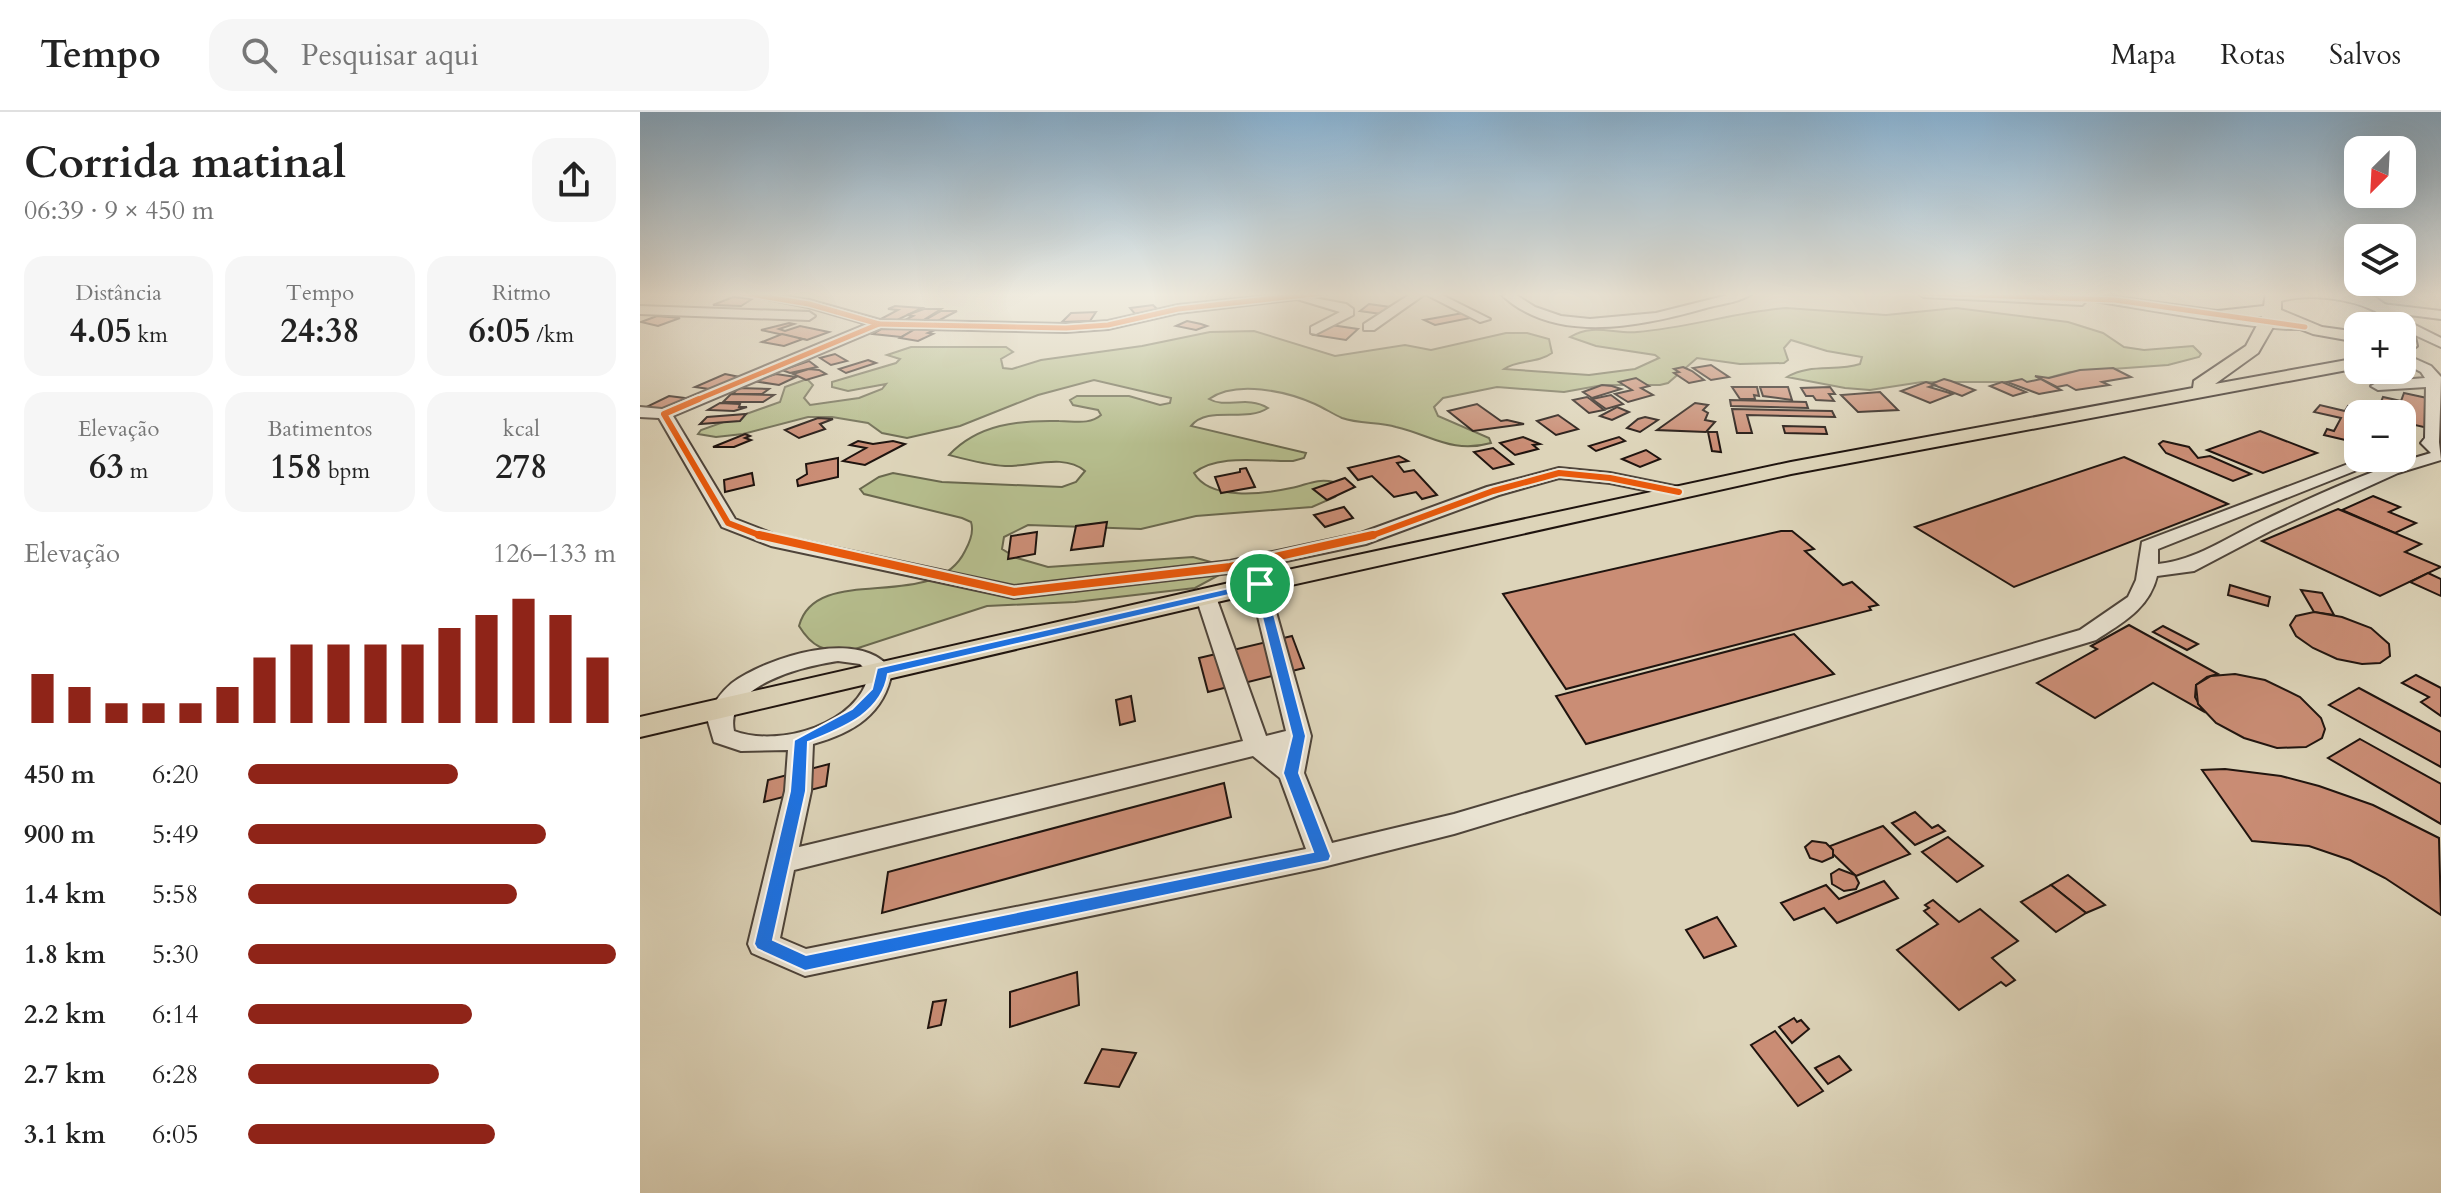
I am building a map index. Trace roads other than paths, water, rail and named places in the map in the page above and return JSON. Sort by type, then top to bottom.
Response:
[{"type":"main road","points":[[2184,394],[2255,350],[2258,343]]},
{"type":"main road","points":[[640,727],[1260,584],[1791,468],[2344,365]]},
{"type":"street","points":[[640,412],[664,414],[833,343]]},
{"type":"street","points":[[2416,364],[2437,380],[2437,445]]},
{"type":"street","points":[[2378,386],[2437,380]]},
{"type":"street","points":[[664,414],[728,523],[771,540],[1014,592],[1230,567],[1336,545],[1366,538],[1493,491],[1559,473],[1610,478],[1679,492]]},
{"type":"street","points":[[2416,449],[2437,445]]},
{"type":"street","points":[[2416,452],[2437,445]]},
{"type":"street","points":[[801,740],[798,791],[763,944],[805,963],[1323,856],[1470,820],[2088,635],[2137,602],[2150,571],[2149,546],[2355,472]]},
{"type":"street","points":[[2150,571],[2187,567],[2364,472]]},
{"type":"street","points":[[1260,584],[1299,736],[1291,773]]},
{"type":"street","points":[[1206,597],[1257,746],[1291,773],[1323,856]]},
{"type":"street","points":[[723,707],[719,727],[723,736],[732,742],[762,746],[801,740],[857,713],[878,691],[881,671]]},
{"type":"street","points":[[782,862],[1299,736]]}]
